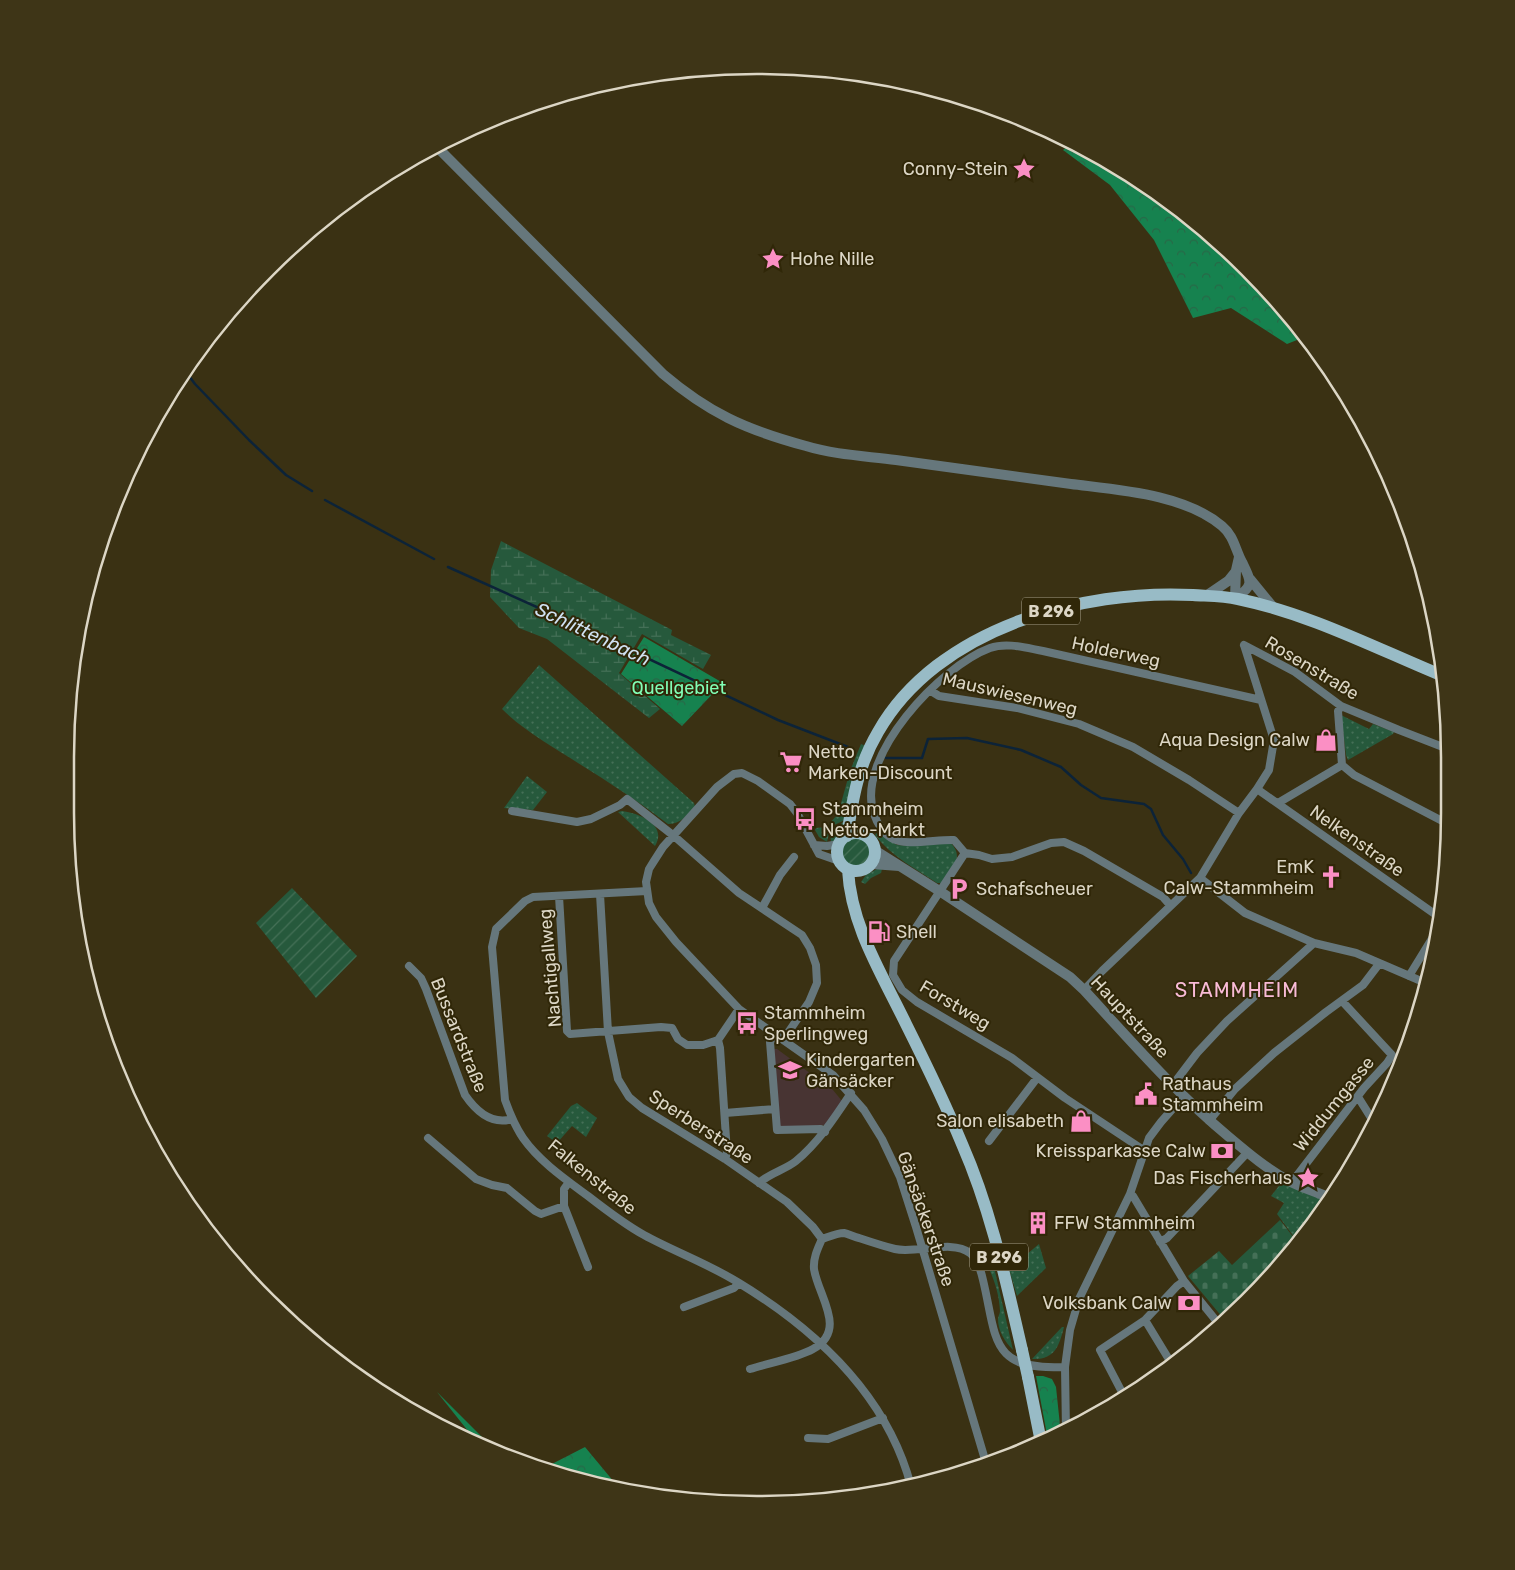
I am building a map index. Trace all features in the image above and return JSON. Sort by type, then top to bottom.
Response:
[{"type":"main road","name":"B 296","points":[[1040,1435],[1022,1350],[994,1236],[971,1165],[941,1095],[866,944],[853,900],[858,885],[837,850],[843,840],[862,764],[879,731],[896,706],[913,687],[939,664],[967,645],[1041,613],[1088,601],[1135,595],[1175,594],[1235,598],[1273,607],[1330,627],[1436,673]]},
{"type":"main road","name":"B 296","points":[[853,796],[860,834]]},
{"type":"main road","points":[[843,840],[860,834],[871,840],[876,851],[872,864],[868,868],[848,868]]},
{"type":"street","points":[[441,151],[663,374],[690,396],[729,419],[808,447],[1090,486],[1167,500],[1199,511],[1222,526],[1229,533],[1250,579],[1273,607]]},
{"type":"street","points":[[1235,598],[1236,570],[1239,557]]},
{"type":"street","points":[[1206,596],[1228,582],[1236,570]]},
{"type":"street","points":[[1235,598],[1245,592],[1249,586],[1250,579]]},
{"type":"street","name":"Rosenstraße","points":[[1261,700],[1244,645],[1294,672],[1341,706],[1441,746]]},
{"type":"street","name":"Holderweg","points":[[965,853],[954,840],[905,842],[892,839],[876,821],[871,806],[870,792],[873,776],[897,728],[907,714],[940,681],[973,656],[991,648],[1004,646],[1043,651],[1261,700]]},
{"type":"street","name":"Mauswiesenweg","points":[[931,691],[939,696],[1017,708],[1079,724],[1133,747],[1189,780],[1239,813]]},
{"type":"street","points":[[1084,990],[1200,878],[1239,813],[1269,770],[1274,740],[1261,700]]},
{"type":"street","points":[[1341,706],[1338,711],[1342,765],[1354,775],[1441,820]]},
{"type":"street","points":[[1278,803],[1342,765]]},
{"type":"street","name":"Gänsäckerstraße","points":[[848,868],[819,854],[803,823],[790,804],[758,781],[742,774],[729,777],[717,787],[663,847],[649,869],[646,882],[650,903],[656,917],[676,942],[739,1009],[833,1075],[864,1110],[882,1139],[896,1169],[923,1249],[984,1457]]},
{"type":"street","name":"Nelkenstraße","points":[[1257,789],[1433,913]]},
{"type":"street","points":[[512,811],[577,822],[591,819],[620,805],[627,799],[674,836],[738,892],[802,935],[810,948],[816,965],[817,983],[809,1002],[784,1040]]},
{"type":"street","points":[[814,845],[827,846],[843,840]]},
{"type":"street","points":[[965,853],[992,859],[1012,857],[1051,843],[1064,842],[1084,851],[1163,897],[1170,905]]},
{"type":"street","name":"Hauptstraße","points":[[876,851],[1070,977],[1172,1086],[1209,1121],[1247,1153],[1292,1182],[1324,1195]]},
{"type":"street","name":"Forstweg","points":[[965,853],[894,961],[893,975],[902,990],[917,1002],[1012,1058],[1037,1078],[1145,1151]]},
{"type":"street","points":[[762,908],[780,876],[794,857]]},
{"type":"street","name":"Hauptstraße","points":[[872,864],[899,866]]},
{"type":"street","points":[[1200,878],[1245,913],[1314,943],[1356,954],[1420,981]]},
{"type":"street","name":"Falkenstraße","points":[[647,891],[532,897],[525,901],[496,929],[492,947],[505,1100],[512,1119],[529,1144],[551,1167],[622,1222],[645,1236],[691,1257],[739,1283],[785,1314],[821,1344],[863,1390],[883,1418],[901,1452],[909,1479]]},
{"type":"street","name":"Sperberstraße","points":[[600,894],[608,1032],[618,1079],[629,1097],[642,1108],[725,1159],[787,1202],[813,1227],[822,1239]]},
{"type":"street","name":"Nachtigallweg","points":[[559,896],[567,1031],[574,1034],[608,1032]]},
{"type":"street","points":[[1172,1086],[1197,1053],[1227,1021],[1314,943]]},
{"type":"street","points":[[1409,976],[1428,945]]},
{"type":"street","points":[[1209,1121],[1235,1088],[1274,1053],[1363,985],[1379,964]]},
{"type":"street","name":"Bussardstraße","points":[[408,966],[421,978],[465,1095],[473,1107],[489,1117],[502,1122],[512,1119]]},
{"type":"street","name":"Widdumgasse","points":[[1292,1182],[1392,1055],[1342,1001]]},
{"type":"street","points":[[608,1032],[661,1027],[672,1028],[678,1039],[687,1045],[703,1045],[718,1040],[739,1009]]},
{"type":"street","points":[[775,1034],[770,1042],[777,1130],[820,1129],[825,1132]]},
{"type":"street","points":[[718,1040],[725,1113],[727,1153],[725,1159]]},
{"type":"street","points":[[989,1141],[1037,1078]]},
{"type":"street","points":[[759,1183],[767,1176],[795,1162],[825,1132],[851,1094]]},
{"type":"street","points":[[1066,1423],[1064,1367],[1070,1330],[1079,1299],[1130,1194],[1149,1138],[1183,1097]]},
{"type":"street","points":[[1358,1097],[1370,1116]]},
{"type":"street","points":[[725,1113],[775,1109]]},
{"type":"street","points":[[428,1138],[476,1179],[507,1188],[541,1214],[564,1206]]},
{"type":"street","points":[[1160,1242],[1167,1238],[1247,1153]]},
{"type":"street","points":[[569,1182],[564,1189],[564,1206],[588,1267]]},
{"type":"street","points":[[1130,1194],[1184,1281],[1216,1320]]},
{"type":"street","points":[[750,1369],[812,1350],[821,1344],[829,1334],[830,1322],[814,1268],[815,1254],[822,1239],[844,1233],[902,1251],[959,1248],[970,1253],[976,1260],[983,1280],[998,1345],[1005,1354],[1033,1366],[1046,1368],[1064,1367]]},
{"type":"street","points":[[1121,1391],[1100,1350],[1145,1320],[1184,1281]]},
{"type":"street","points":[[684,1307],[734,1288],[739,1283]]},
{"type":"street","points":[[1145,1320],[1169,1359]]},
{"type":"street","points":[[808,1438],[828,1439],[883,1418]]},
{"type":"shaded area","name":"Kindergarten Gänsäcker","points":[[773,1049],[777,1049],[833,1090],[842,1101],[825,1125],[782,1129],[778,1125]]},
{"type":"green space","points":[[1066,147],[1099,165],[1174,215],[1241,274],[1299,339],[1287,344],[1231,308],[1193,318],[1154,240],[1110,185],[1063,150]]},
{"type":"green space","points":[[501,541],[672,630],[671,635],[711,655],[703,669],[642,634],[619,673],[660,709],[649,718],[547,639],[519,628],[490,597],[491,570]]},
{"type":"green space","name":"Quellgebiet","points":[[644,637],[723,683],[682,726],[621,674]]},
{"type":"green space","points":[[539,665],[694,803],[695,807],[680,821],[668,824],[612,785],[538,738],[502,709]]},
{"type":"green space","points":[[1341,715],[1369,729],[1373,724],[1394,732],[1348,760]]},
{"type":"green space","points":[[861,744],[866,746],[847,819],[832,826],[829,824],[838,814],[850,771]]},
{"type":"green space","points":[[527,776],[547,792],[533,810],[504,808]]},
{"type":"green space","points":[[622,811],[643,817],[655,826],[658,832],[658,839],[655,846],[618,812]]},
{"type":"green space","points":[[843,822],[844,831],[837,840],[831,842],[832,832]]},
{"type":"green space","points":[[826,827],[830,829],[827,842],[819,837],[815,830],[816,828]]},
{"type":"green space","points":[[877,833],[897,845],[913,846],[951,843],[955,848],[957,859],[942,883],[937,883],[904,862],[888,849],[875,835]]},
{"type":"green space","points":[[857,837],[863,838],[871,846],[871,858],[863,866],[857,867],[851,866],[843,858],[842,852],[843,846],[851,838]]},
{"type":"green space","points":[[877,869],[882,869],[881,873],[871,878],[865,884],[861,882],[866,875]]},
{"type":"green space","points":[[292,888],[357,956],[316,998],[256,923]]},
{"type":"green space","points":[[577,1103],[597,1118],[586,1137],[572,1126],[557,1143],[547,1136],[571,1106]]},
{"type":"green space","points":[[1282,1182],[1321,1199],[1294,1237],[1277,1214],[1284,1203],[1271,1196]]},
{"type":"green space","points":[[1280,1220],[1293,1237],[1272,1263],[1221,1315],[1188,1276],[1219,1251],[1232,1265]]},
{"type":"green space","points":[[1039,1244],[1046,1268],[1017,1296],[1009,1269]]},
{"type":"green space","points":[[988,1246],[1013,1350],[1005,1340],[998,1323],[1000,1311],[996,1286],[990,1270],[977,1249]]},
{"type":"green space","points":[[1064,1327],[1062,1334],[1055,1350],[1046,1357],[1032,1359]]},
{"type":"green space","points":[[1036,1376],[1052,1379],[1056,1387],[1060,1426],[1046,1432]]},
{"type":"green space","points":[[437,1392],[484,1439],[469,1432]]},
{"type":"green space","points":[[585,1447],[613,1480],[581,1473],[552,1464]]},
{"type":"waterway","name":"Schlittenbach","points":[[190,377],[249,440],[286,475],[312,491]]},
{"type":"waterway","name":"Schlittenbach","points":[[325,500],[434,559]]},
{"type":"waterway","name":"Schlittenbach","points":[[448,567],[579,626],[778,720],[848,747]]},
{"type":"waterway","name":"Schlittenbach","points":[[886,758],[922,758],[928,739],[967,738],[1021,750],[1061,767],[1081,785],[1101,798],[1144,804],[1151,809],[1163,835],[1183,859],[1191,873]]},
{"type":"place","name":"Conny-Stein","points":[[1024,169]]},
{"type":"place","name":"Hohe Nille","points":[[773,259]]},
{"type":"place","name":"Aqua Design Calw","points":[[1326,740]]},
{"type":"place","name":"Netto Marken-Discount","points":[[791,762]]},
{"type":"place","name":"Stammheim Netto-Markt","points":[[805,819]]},
{"type":"place","name":"EmK Calw-Stammheim","points":[[1331,877]]},
{"type":"place","name":"Schafscheuer","points":[[959,889]]},
{"type":"place","name":"Shell","points":[[879,932]]},
{"type":"place","name":"Stammheim Sperlingweg","points":[[747,1023]]},
{"type":"place","name":"Kindergarten Gänsäcker","points":[[790,1070]]},
{"type":"place","name":"Rathaus Stammheim","points":[[1146,1094]]},
{"type":"place","name":"Salon elisabeth","points":[[1081,1121]]},
{"type":"place","name":"Kreissparkasse Calw","points":[[1222,1151]]},
{"type":"place","name":"Das Fischerhaus","points":[[1308,1178]]},
{"type":"place","name":"FFW Stammheim","points":[[1038,1223]]},
{"type":"place","name":"Volksbank Calw","points":[[1189,1303]]},
{"type":"district","name":"STAMMHEIM","points":[[1237,990]]}]
